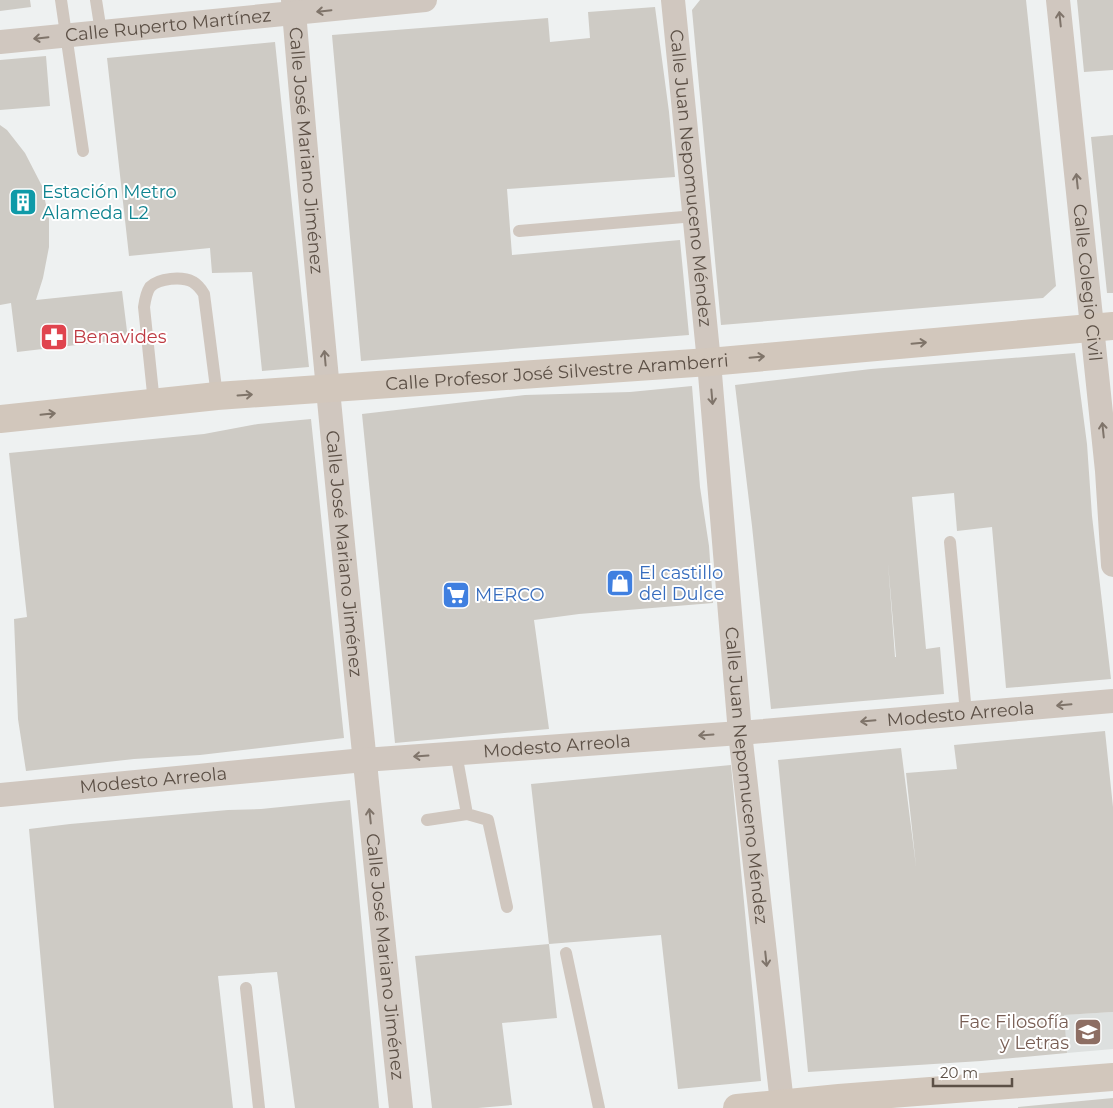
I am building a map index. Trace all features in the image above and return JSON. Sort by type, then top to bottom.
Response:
[{"type":"main road","name":"Calle Profesor José Silvestre Aramberri","points":[[0,419],[217,396],[709,362],[1102,327]]},
{"type":"main road","points":[[737,1108],[890,1101],[1113,1077]]},
{"type":"street","name":"Calle Ruperto Martínez","points":[[0,42],[101,32],[294,7],[425,0]]},
{"type":"street","name":"Calle Juan Nepomuceno Méndez","points":[[673,0],[709,362],[774,1105]]},
{"type":"street","name":"Calle Colegio Civil","points":[[1058,0],[1102,327],[1107,471],[1113,565]]},
{"type":"street","name":"Calle José Mariano Jiménez","points":[[294,7],[328,389],[364,760],[401,1108]]},
{"type":"street","name":"Modesto Arreola","points":[[0,795],[364,760],[740,733],[1113,700]]},
{"type":"lane","points":[[61,0],[83,152]]},
{"type":"lane","points":[[96,0],[101,32]]},
{"type":"lane","points":[[519,231],[695,216]]},
{"type":"lane","points":[[154,403],[144,306],[146,294],[151,286],[166,280],[179,278],[191,281],[204,294],[217,396]]},
{"type":"lane","points":[[950,542],[966,713]]},
{"type":"lane","points":[[456,753],[467,814]]},
{"type":"lane","points":[[427,820],[467,814],[488,820],[507,907]]},
{"type":"lane","points":[[566,953],[599,1108]]},
{"type":"lane","points":[[246,988],[259,1108]]},
{"type":"shaded area","name":"Fac Filosofía y Letras","points":[[1113,1012],[1113,1049],[1067,1053],[1061,1015]]},
{"type":"building","points":[[0,0],[30,0],[31,7],[0,11]]},
{"type":"building","points":[[700,0],[1026,0],[1056,286],[1043,298],[721,325],[692,10]]},
{"type":"building","points":[[1077,0],[1113,0],[1113,70],[1084,72]]},
{"type":"building","points":[[655,7],[669,112],[675,177],[507,189],[512,255],[680,240],[689,335],[361,361],[332,35],[548,18],[550,42],[590,38],[588,12]]},
{"type":"building","points":[[275,42],[309,367],[262,371],[252,272],[212,273],[210,248],[129,256],[107,58]]},
{"type":"building","points":[[46,56],[50,106],[0,110],[0,60]]},
{"type":"building","points":[[0,125],[7,130],[25,153],[42,186],[49,219],[49,247],[43,278],[36,300],[122,291],[128,339],[17,352],[11,303],[0,305]]},
{"type":"building","points":[[1113,135],[1113,293],[1107,293],[1091,137]]},
{"type":"building","points":[[1075,353],[1087,444],[1092,516],[1111,679],[1006,688],[992,527],[957,531],[954,493],[912,497],[926,649],[940,647],[944,694],[771,709],[735,385],[871,369]],"holes":[[[888,563],[896,657],[895,657]]]},
{"type":"building","points":[[692,386],[700,487],[709,546],[713,603],[579,614],[534,620],[549,729],[395,743],[362,414],[525,395],[630,392]]},
{"type":"building","points":[[311,419],[344,738],[200,755],[134,759],[26,771],[18,719],[14,619],[27,617],[9,453],[204,434],[258,424]]},
{"type":"building","points":[[1105,731],[1113,807],[1113,1012],[1064,1015],[1067,1053],[981,1061],[808,1072],[778,760],[901,748],[916,866],[906,773],[957,769],[954,745]]},
{"type":"building","points":[[731,765],[761,1081],[678,1089],[661,935],[549,944],[531,784]]},
{"type":"building","points":[[350,800],[379,1108],[295,1108],[277,972],[218,976],[233,1108],[54,1108],[29,829]]},
{"type":"building","points":[[549,944],[557,1018],[502,1023],[512,1105],[478,1108],[432,1108],[415,956]]},
{"type":"building","points":[[1113,1098],[1113,1108],[1018,1108],[1018,1107]]},
{"type":"place","name":"Estación Metro Alameda L2","points":[[23,202]]},
{"type":"place","name":"Benavides","points":[[54,337]]},
{"type":"place","name":"El castillo del Dulce","points":[[620,583]]},
{"type":"place","name":"MERCO","points":[[456,595]]},
{"type":"place","name":"Fac Filosofía y Letras","points":[[1088,1032]]}]
